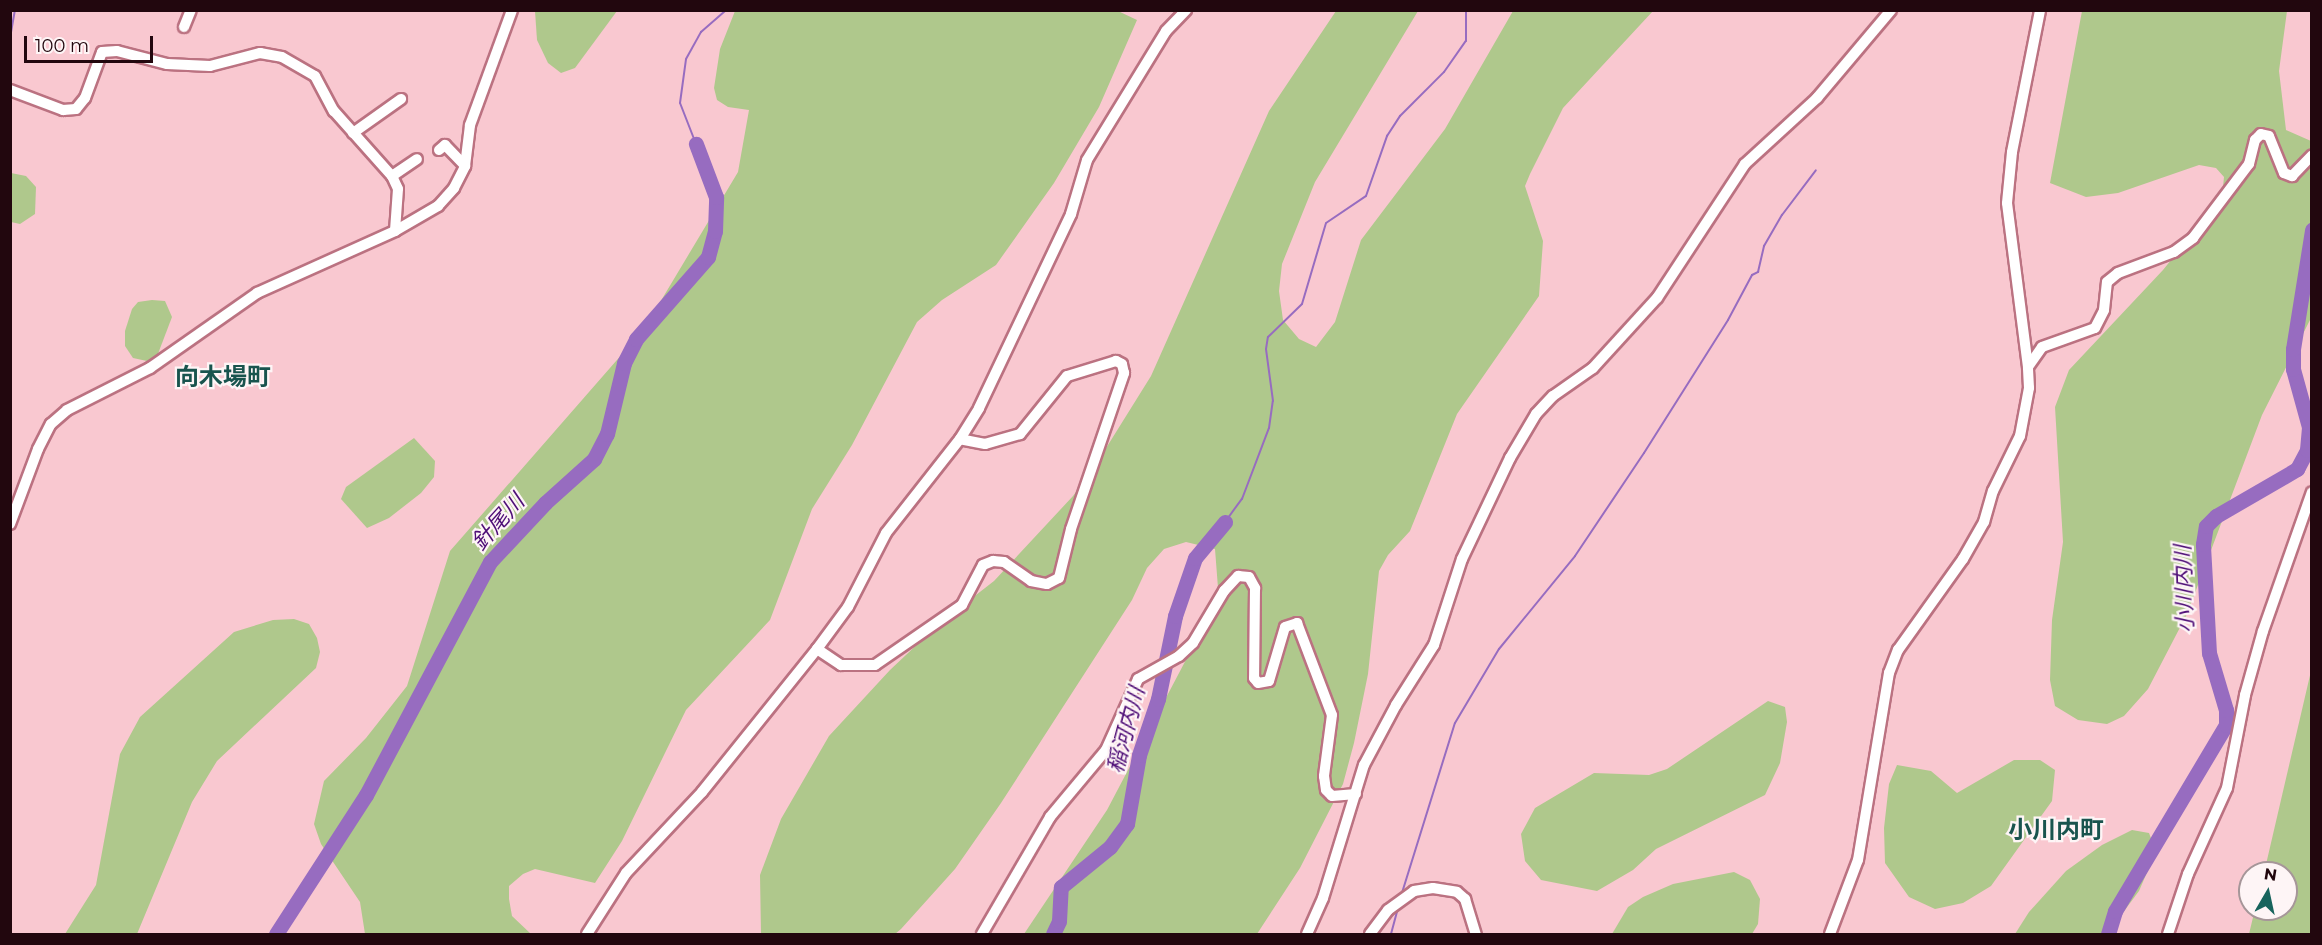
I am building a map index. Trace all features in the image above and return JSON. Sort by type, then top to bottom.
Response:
[{"type":"street","points":[[184,27],[191,10]]},
{"type":"street","points":[[10,524],[38,448],[51,424],[67,410],[150,368],[257,293],[395,231],[438,206],[454,188],[465,166],[470,125],[512,10]]},
{"type":"street","points":[[587,934],[626,873],[702,792],[848,608],[886,533],[960,440],[979,408],[1071,214],[1087,160],[1166,31],[1186,10]]},
{"type":"street","points":[[1307,934],[1364,765],[1396,705],[1434,645],[1462,559],[1510,458],[1536,414],[1552,396],[1593,368],[1657,298],[1744,164],[1824,90],[1891,10]]},
{"type":"street","points":[[1830,934],[1858,860],[1870,807],[1889,673],[1898,650],[1963,559],[1984,522],[1993,491],[2020,436],[2030,388],[2007,203],[2012,152],[2040,10]]},
{"type":"street","points":[[10,90],[63,110],[76,109],[85,98],[102,52],[117,51],[167,64],[210,66],[260,53],[282,57],[315,76],[334,111],[392,176],[398,189],[395,231]]},
{"type":"street","points":[[353,133],[401,99]]},
{"type":"street","points":[[2028,367],[2042,347],[2095,328],[2104,310],[2107,282],[2112,277],[2174,252],[2193,238],[2249,164],[2255,140],[2261,134],[2269,136],[2284,173],[2292,176],[2312,155]]},
{"type":"street","points":[[439,150],[445,145],[465,166]]},
{"type":"street","points":[[392,176],[417,159]]},
{"type":"street","points":[[817,649],[841,665],[875,665],[962,605],[983,566],[993,561],[1004,562],[1031,581],[1047,584],[1059,578],[1071,529],[1124,373],[1122,364],[1116,361],[1067,376],[1020,434],[985,444],[960,440]]},
{"type":"street","points":[[2168,934],[2188,874],[2227,788],[2245,695],[2263,631],[2312,492]]},
{"type":"street","points":[[982,934],[1050,817],[1106,750],[1143,675],[1179,656],[1193,643],[1233,580],[1238,576],[1249,577],[1255,588],[1254,678],[1258,683],[1269,681],[1285,627],[1297,623],[1332,715],[1324,776],[1326,790],[1332,796],[1356,794]]},
{"type":"street","points":[[1370,934],[1388,909],[1414,891],[1433,888],[1457,892],[1465,899],[1476,934]]},
{"type":"green space","points":[[535,10],[617,11],[575,68],[561,73],[548,63],[537,40]]},
{"type":"green space","points":[[735,11],[1118,11],[1137,20],[1099,107],[1054,183],[996,265],[942,300],[917,322],[852,445],[812,509],[770,620],[686,710],[622,841],[595,883],[535,869],[523,874],[509,886],[509,899],[512,916],[531,934],[365,934],[360,902],[321,844],[314,824],[324,781],[366,738],[407,686],[450,551],[644,329],[738,172],[749,110],[728,107],[717,100],[714,88],[720,49]]},
{"type":"green space","points":[[1336,11],[1418,11],[1315,182],[1282,264],[1279,291],[1283,320],[1299,339],[1316,347],[1335,322],[1361,240],[1445,129],[1513,11],[1653,11],[1563,108],[1525,186],[1543,241],[1539,296],[1457,414],[1410,531],[1388,555],[1379,571],[1368,674],[1354,743],[1343,784],[1300,868],[1257,934],[1024,934],[1107,810],[1209,616],[1218,588],[1215,549],[1186,542],[1164,549],[1147,568],[1132,600],[1001,803],[955,869],[901,929],[895,934],[761,934],[760,875],[781,819],[829,736],[890,670],[940,623],[994,581],[1073,496],[1093,469],[1151,376],[1269,111]]},
{"type":"green space","points":[[2082,11],[2287,11],[2279,71],[2286,130],[2311,141],[2311,318],[2262,415],[2187,614],[2148,689],[2124,716],[2107,724],[2078,720],[2055,706],[2050,680],[2052,620],[2063,542],[2055,407],[2069,370],[2163,270],[2222,197],[2224,177],[2216,168],[2199,165],[2118,193],[2086,197],[2050,183]]},
{"type":"green space","points":[[11,173],[26,176],[36,187],[35,214],[20,224],[11,222]]},
{"type":"green space","points":[[165,301],[172,317],[156,359],[147,361],[133,358],[125,346],[125,331],[132,309],[138,302]]},
{"type":"green space","points":[[414,438],[435,461],[434,477],[421,493],[389,518],[367,528],[341,499],[346,487]]},
{"type":"green space","points":[[294,619],[309,624],[317,638],[320,652],[316,668],[217,761],[192,802],[137,934],[65,934],[96,885],[120,754],[140,717],[234,632],[273,620]]},
{"type":"green space","points":[[2311,671],[2311,934],[2249,934],[2252,921],[2298,921],[2298,861],[2267,861]]},
{"type":"green space","points":[[1768,701],[1785,707],[1787,722],[1780,763],[1765,795],[1656,849],[1633,870],[1597,891],[1541,880],[1525,861],[1521,834],[1535,808],[1594,773],[1649,775],[1667,769]]},
{"type":"green space","points":[[2014,760],[2040,760],[2055,770],[2052,801],[1991,886],[1963,903],[1935,909],[1909,897],[1885,863],[1884,828],[1889,784],[1897,765],[1931,771],[1957,793]]},
{"type":"green space","points":[[2132,830],[2149,833],[2154,846],[2151,863],[2139,891],[2107,934],[2015,934],[2029,912],[2066,871],[2102,845]]},
{"type":"green space","points":[[1734,872],[1750,880],[1760,899],[1758,924],[1752,934],[1612,934],[1628,907],[1643,897],[1673,884]]},
{"type":"waterway","points":[[10,38],[15,10]]},
{"type":"waterway","points":[[696,144],[680,103],[686,59],[701,32],[726,10]]},
{"type":"waterway","points":[[1225,522],[1242,499],[1269,428],[1273,401],[1266,349],[1268,337],[1302,304],[1326,223],[1366,196],[1387,136],[1400,116],[1444,72],[1466,41],[1466,10]]},
{"type":"waterway","name":"針尾川","points":[[276,934],[366,795],[490,562],[545,503],[594,459],[607,434],[624,363],[636,339],[708,257],[715,231],[716,197],[696,144]]},
{"type":"waterway","points":[[1401,896],[1455,723],[1499,649],[1575,556],[1644,453],[1728,320],[1752,275],[1758,272],[1764,246],[1782,215],[1816,170]]},
{"type":"waterway","name":"小川内川","points":[[2108,934],[2115,911],[2226,725],[2226,710],[2209,653],[2203,544],[2206,526],[2216,516],[2297,469],[2307,450],[2309,427],[2293,369],[2293,349],[2312,230]]},
{"type":"waterway","name":"稲河内川","points":[[1053,934],[1059,921],[1061,887],[1110,847],[1127,824],[1139,755],[1158,699],[1175,616],[1195,558],[1225,522]]},
{"type":"waterway","points":[[1391,934],[1398,908]]},
{"type":"district","name":"向木場町","points":[[223,377]]},
{"type":"district","name":"小川内町","points":[[2056,830]]}]
